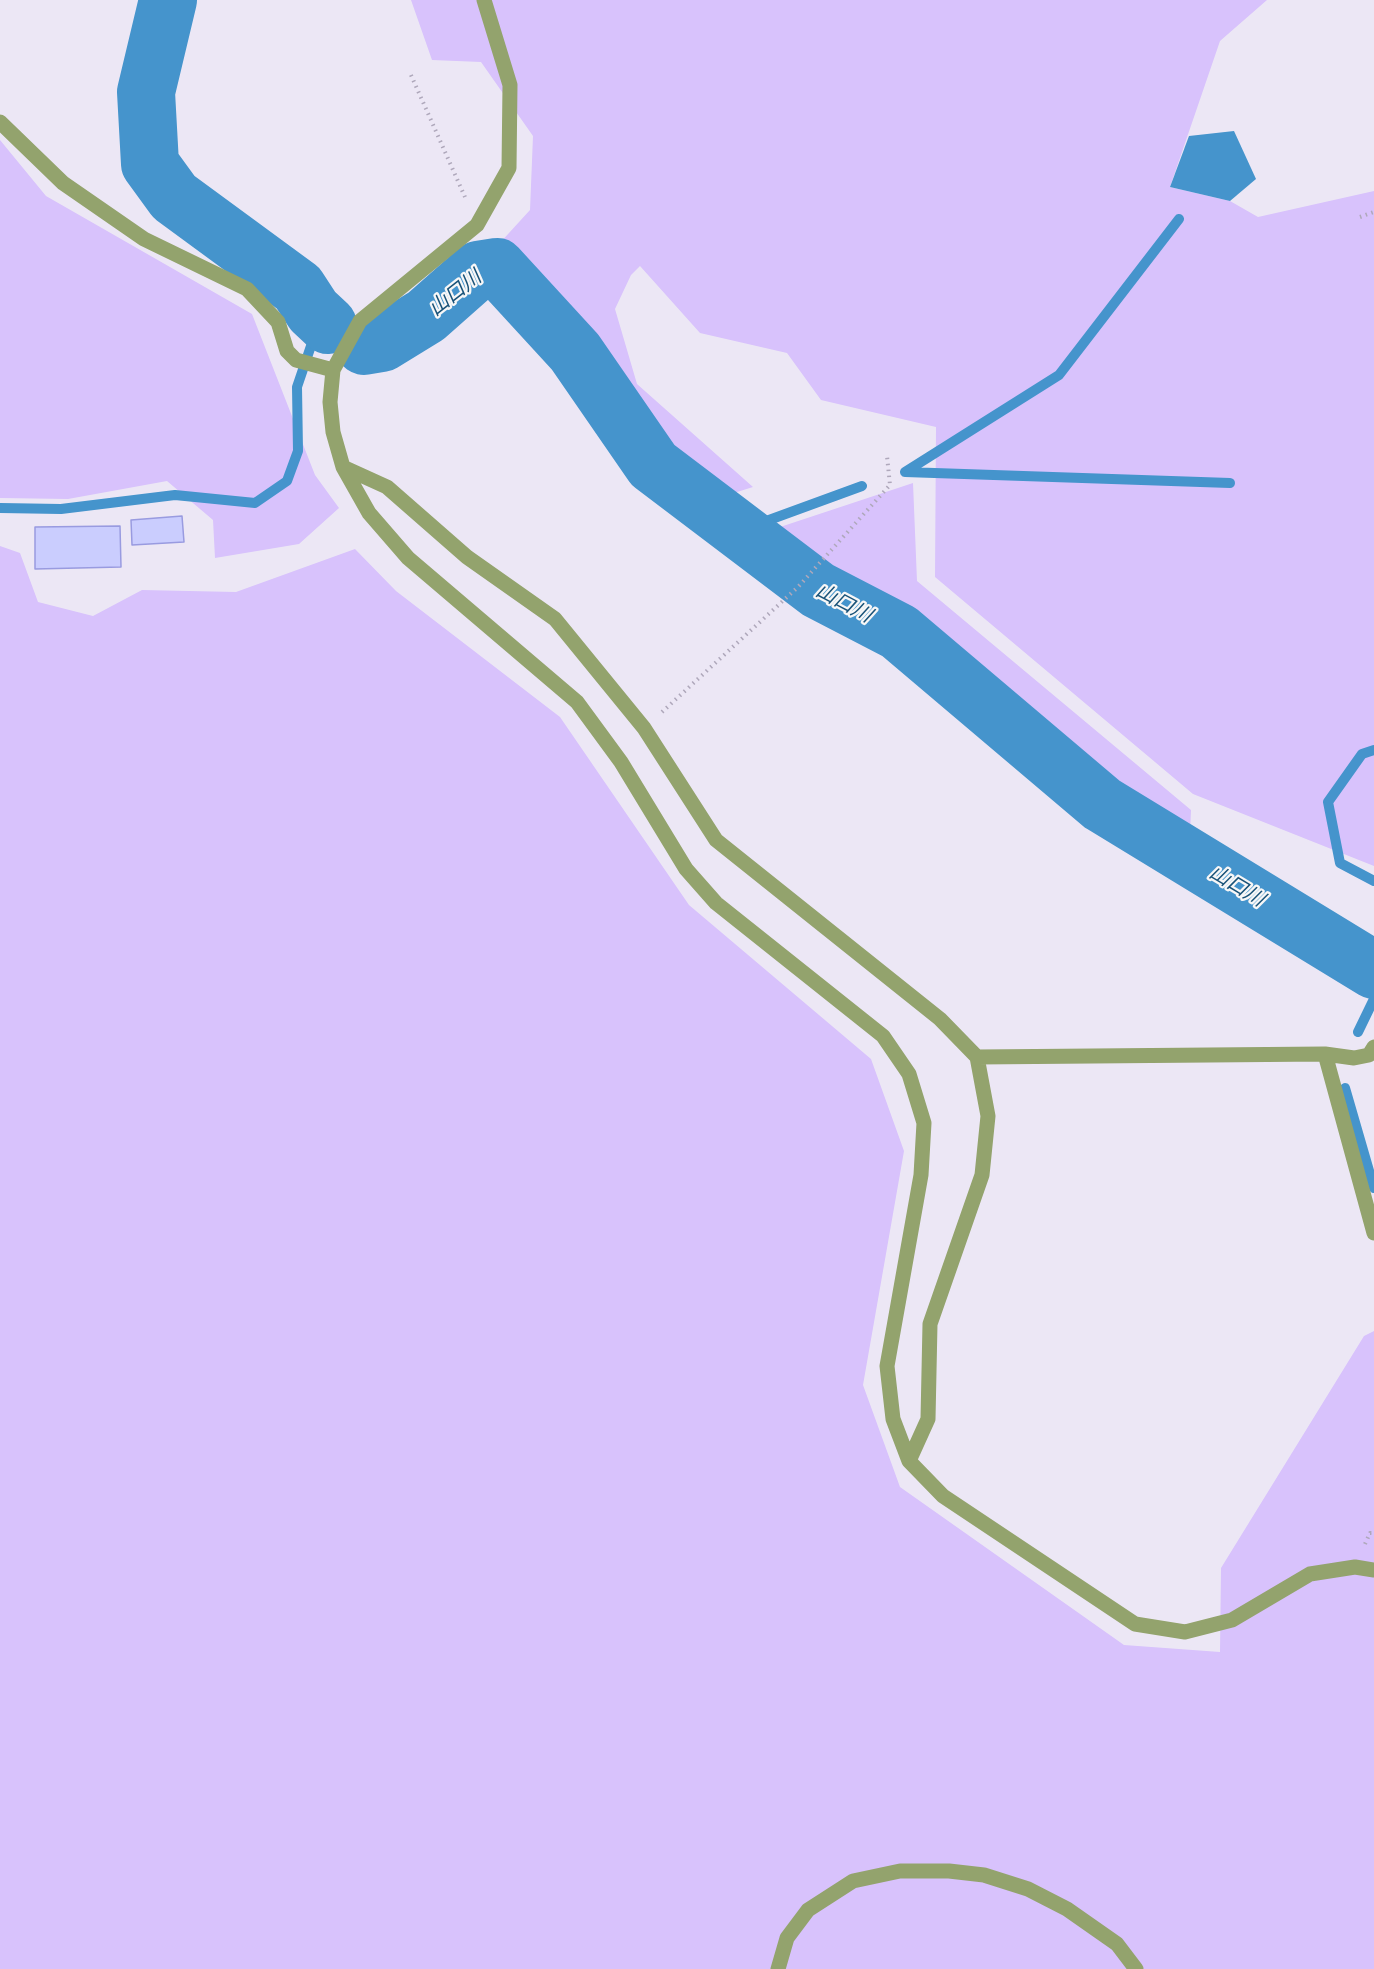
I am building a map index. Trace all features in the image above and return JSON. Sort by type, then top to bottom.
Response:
[{"type":"street","points":[[484,0],[510,85],[509,168],[477,225],[360,321],[326,368],[333,432],[343,467],[369,513],[408,558],[577,702],[621,762],[686,869],[716,903],[883,1036],[909,1074],[924,1123],[921,1175],[887,1366],[893,1419],[909,1461],[943,1496],[1135,1624],[1185,1632],[1232,1620],[1310,1574],[1355,1567],[1374,1570]]},
{"type":"street","points":[[0,122],[63,183],[144,239],[247,289],[278,322],[287,351],[296,360],[326,368]]},
{"type":"street","points":[[343,467],[387,487],[467,557],[555,619],[644,728],[716,840],[940,1019],[977,1057],[988,1116],[982,1175],[930,1324],[928,1419],[909,1461]]},
{"type":"street","points":[[977,1057],[1325,1054],[1354,1058],[1369,1055],[1374,1047]]},
{"type":"street","points":[[1325,1054],[1374,1233]]},
{"type":"street","points":[[778,1969],[787,1938],[808,1910],[852,1881],[900,1871],[949,1871],[984,1875],[1028,1889],[1067,1909],[1117,1944],[1136,1969]]},
{"type":"path","points":[[411,75],[477,225]]},
{"type":"path","points":[[1360,217],[1374,212]]},
{"type":"path","points":[[644,728],[817,567],[890,485],[887,456]]},
{"type":"shaded area","points":[[411,0],[1267,0],[1220,41],[1170,187],[1230,201],[1258,217],[1374,191],[1374,866],[1193,794],[935,577],[936,427],[821,400],[787,353],[700,333],[640,266],[631,275],[615,309],[637,384],[753,487],[718,498],[663,458],[588,339],[498,245],[530,210],[533,136],[481,62],[432,60]]},
{"type":"shaded area","points":[[0,140],[46,196],[252,314],[315,475],[339,508],[299,544],[215,558],[213,520],[167,481],[68,499],[0,498]]},
{"type":"shaded area","points":[[913,483],[917,581],[1191,810],[1190,834],[1120,794],[925,624],[768,531]]},
{"type":"shaded area","points":[[0,546],[20,553],[38,602],[93,616],[142,590],[236,592],[355,549],[396,591],[560,717],[689,905],[871,1059],[904,1151],[863,1385],[900,1487],[1124,1645],[1220,1652],[1221,1568],[1364,1336],[1374,1331],[1374,1969],[0,1969]]},
{"type":"water","points":[[1234,131],[1256,179],[1230,201],[1170,187],[1189,136]]},
{"type":"building","points":[[182,516],[184,542],[132,545],[131,520]]},
{"type":"building","points":[[120,526],[121,567],[35,569],[35,527]]},
{"type":"waterway","name":"山口川","points":[[168,0],[146,92],[150,164],[174,197],[298,288],[313,311],[328,325]]},
{"type":"waterway","points":[[1179,219],[1059,375],[905,472],[1230,483]]},
{"type":"waterway","name":"山口川","points":[[364,346],[382,343],[426,316],[478,270],[497,267],[575,352],[653,465],[818,590],[899,632],[1102,804],[1374,970]]},
{"type":"waterway","points":[[0,508],[61,509],[175,495],[255,503],[287,481],[298,451],[297,387],[314,337],[313,311]]},
{"type":"waterway","points":[[730,523],[769,520],[862,486]]},
{"type":"waterway","points":[[1374,750],[1362,754],[1328,802],[1340,863],[1374,881]]},
{"type":"waterway","points":[[1358,1032],[1374,999]]},
{"type":"waterway","points":[[1345,1088],[1374,1188]]}]
